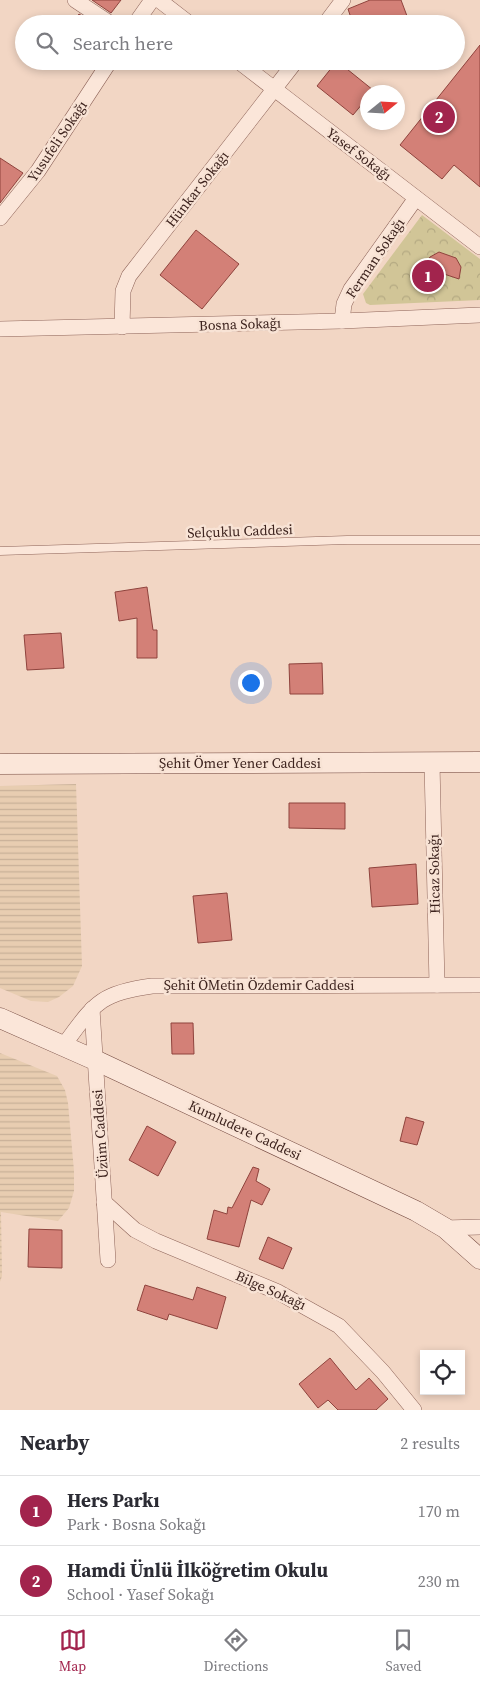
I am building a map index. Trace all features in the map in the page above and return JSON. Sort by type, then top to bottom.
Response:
[{"type":"street","points":[[76,0],[98,15]]},
{"type":"street","points":[[141,15],[152,0]]},
{"type":"street","points":[[159,0],[178,15]]},
{"type":"street","points":[[332,15],[343,0]]},
{"type":"street","name":"Yusufeli Sokağı","points":[[0,218],[38,171],[104,70]]},
{"type":"street","name":"Yasef Sokağı","points":[[250,70],[480,247]]},
{"type":"street","name":"Hünkar Sokağı","points":[[122,327],[123,290],[129,276],[289,70]]},
{"type":"street","name":"Ferman Sokağı","points":[[342,321],[344,304],[351,289],[416,198]]},
{"type":"street","name":"Bosna Sokağı","points":[[0,329],[342,321],[480,315]]},
{"type":"street","name":"Şehit Ömer Yener Caddesi","points":[[0,764],[480,762]]},
{"type":"street","name":"Hicaz Sokağı","points":[[432,763],[437,985]]},
{"type":"street","name":"Şehit ÖMetin Özdemir Caddesi","points":[[63,1046],[92,1008],[107,996],[126,989],[152,986],[480,985]]},
{"type":"street","name":"Üzüm Caddesi","points":[[92,1008],[108,1260]]},
{"type":"street","name":"Kumludere Caddesi","points":[[0,1018],[96,1060],[416,1210],[446,1228],[480,1259]]},
{"type":"street","name":"Bilge Sokağı","points":[[104,1202],[135,1230],[156,1241],[278,1292],[338,1326],[383,1372],[414,1410]]},
{"type":"street","points":[[446,1228],[480,1226]]},
{"type":"lane","name":"Selçuklu Caddesi","points":[[0,551],[347,540],[480,540]]},
{"type":"shaded area","points":[[76,784],[82,966],[73,986],[59,997],[48,1002],[31,1001],[0,988],[0,786]]},
{"type":"shaded area","points":[[0,1053],[57,1076],[65,1090],[68,1103],[74,1191],[69,1208],[58,1221],[1,1212],[2,1276],[0,1282]]},
{"type":"green space","points":[[422,215],[480,259],[480,300],[370,305],[366,303],[363,294]]},
{"type":"building","points":[[92,0],[121,0],[111,13]]},
{"type":"building","points":[[370,0],[401,0],[407,15],[350,15],[348,9]]},
{"type":"building","points":[[480,45],[480,187],[454,165],[442,179],[400,145],[460,70],[465,70],[465,64]]},
{"type":"building","points":[[330,70],[348,70],[367,85],[360,85],[360,107],[353,115],[317,86]]},
{"type":"building","points":[[0,158],[23,173],[0,203]]},
{"type":"building","points":[[196,230],[239,264],[202,309],[160,275]]},
{"type":"building","points":[[439,252],[456,258],[461,267],[459,279],[423,267],[430,257]]},
{"type":"building","points":[[147,587],[153,630],[157,630],[157,658],[137,658],[137,618],[119,621],[115,592]]},
{"type":"building","points":[[61,633],[64,668],[27,670],[24,635]]},
{"type":"building","points":[[322,663],[323,694],[290,694],[289,664]]},
{"type":"building","points":[[289,803],[345,803],[345,829],[289,828]]},
{"type":"building","points":[[416,864],[418,904],[372,907],[369,868]]},
{"type":"building","points":[[227,893],[232,940],[198,943],[193,896]]},
{"type":"building","points":[[171,1023],[193,1023],[194,1054],[172,1054]]},
{"type":"building","points":[[406,1117],[424,1122],[417,1145],[400,1141]]},
{"type":"building","points":[[147,1126],[176,1142],[158,1176],[129,1160]]},
{"type":"building","points":[[253,1167],[259,1169],[256,1181],[270,1189],[262,1205],[251,1200],[239,1247],[207,1239],[214,1210],[227,1214],[228,1207],[232,1208]]},
{"type":"building","points":[[29,1229],[62,1230],[62,1268],[28,1267]]},
{"type":"building","points":[[268,1237],[292,1248],[283,1269],[259,1259]]},
{"type":"building","points":[[145,1285],[193,1300],[197,1287],[226,1297],[217,1329],[169,1314],[167,1320],[137,1310]]},
{"type":"building","points":[[330,1358],[356,1390],[369,1378],[388,1399],[376,1410],[338,1410],[328,1400],[318,1408],[299,1384]]},
{"type":"place","name":"Hamdi Ünlü İlköğretim Okulu","points":[[439,117]]},
{"type":"place","name":"Hers Parkı","points":[[428,276]]}]
